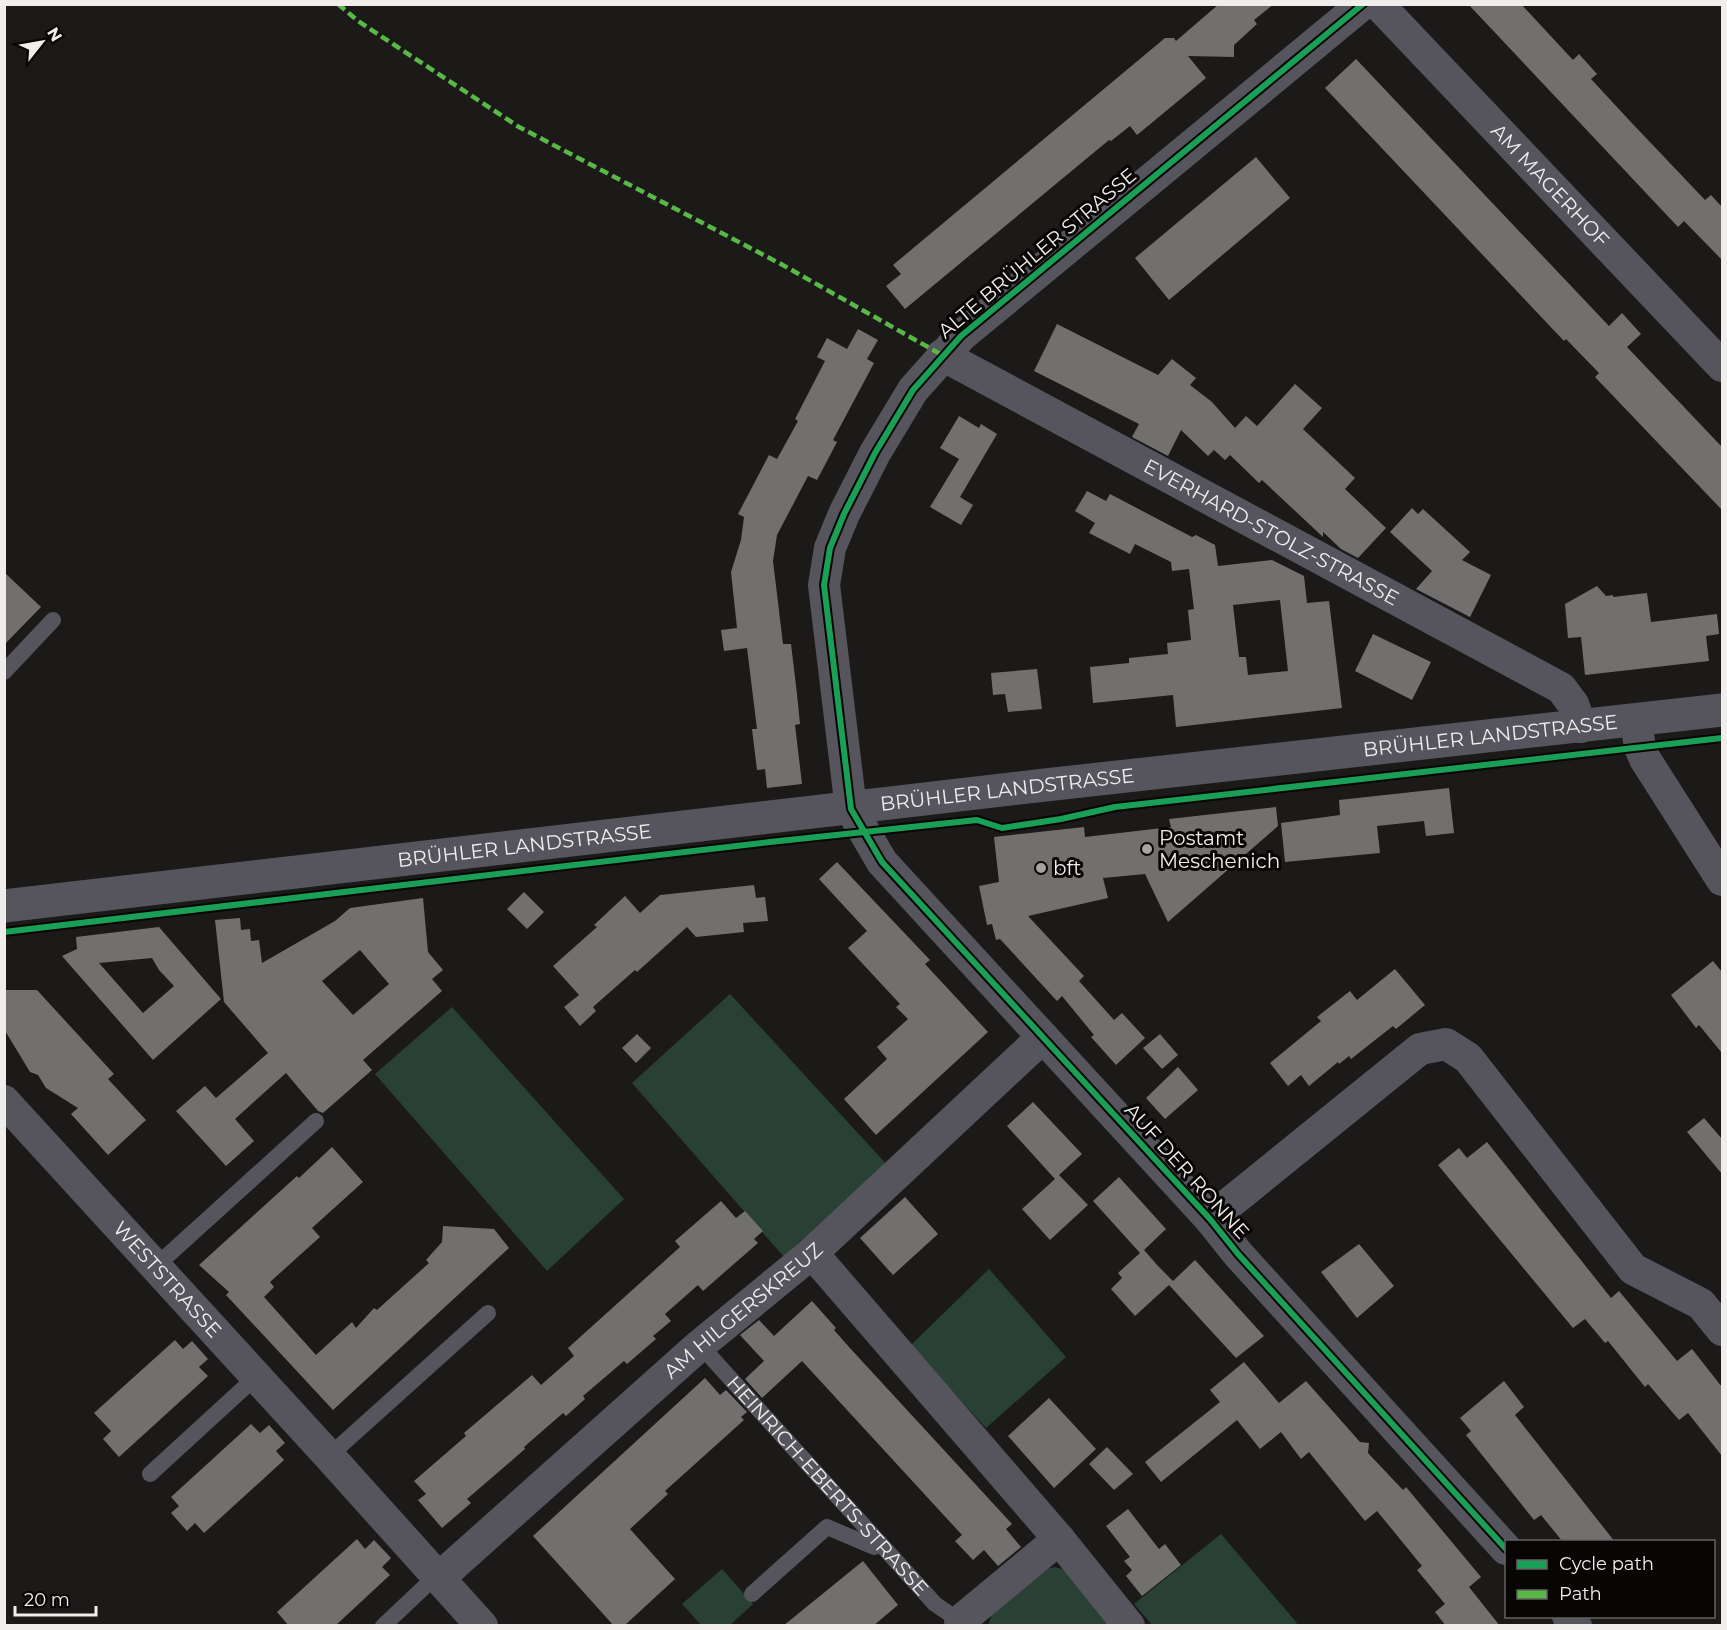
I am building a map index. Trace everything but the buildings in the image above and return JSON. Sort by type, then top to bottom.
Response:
[{"type":"street","name":"ALTE BRÜHLER STRASSE","points":[[851,809],[824,585],[830,548],[844,514],[875,453],[913,390],[961,336],[1363,4]]},
{"type":"street","name":"AM MAGERHOF","points":[[1378,4],[1722,366]]},
{"type":"street","name":"EVERHARD-STOLZ-STRASSE","points":[[942,355],[1561,688],[1573,704],[1581,727]]},
{"type":"street","name":"BRÜHLER LANDSTRASSE","points":[[4,906],[1012,789],[1722,710]]},
{"type":"street","points":[[1636,721],[1640,747],[1645,759],[1722,880]]},
{"type":"street","name":"AUF DER RONNE","points":[[851,809],[882,862],[1210,1219],[1238,1254],[1505,1548]]},
{"type":"street","name":"AM HILGERSKREUZ","points":[[438,1577],[700,1346],[812,1253],[1043,1037]]},
{"type":"street","points":[[1210,1219],[1420,1050],[1446,1044],[1468,1058],[1633,1269],[1701,1304],[1722,1330]]},
{"type":"street","name":"WESTSTRASSE","points":[[4,1101],[257,1376],[482,1626]]},
{"type":"street","points":[[812,1253],[1059,1539],[1129,1626]]},
{"type":"street","name":"HEINRICH-EBERTS-STRASSE","points":[[962,1623],[1059,1539]]},
{"type":"lane","points":[[4,672],[53,620]]},
{"type":"lane","points":[[156,1266],[316,1121]]},
{"type":"lane","points":[[329,1456],[488,1313]]},
{"type":"lane","name":"HEINRICH-EBERTS-STRASSE","points":[[700,1346],[935,1604],[962,1623]]},
{"type":"lane","points":[[150,1473],[257,1376]]},
{"type":"lane","points":[[752,1594],[827,1527],[874,1547],[880,1543]]},
{"type":"lane","points":[[383,1626],[438,1577]]},
{"type":"green space","points":[[730,994],[890,1168],[784,1257],[632,1083]]},
{"type":"green space","points":[[452,1007],[624,1199],[547,1271],[375,1074]]},
{"type":"green space","points":[[989,1269],[1066,1357],[986,1428],[910,1346]]},
{"type":"green space","points":[[1221,1534],[1297,1623],[1294,1626],[1152,1625],[1134,1604]]},
{"type":"green space","points":[[1055,1567],[1064,1570],[1108,1625],[988,1626],[992,1613],[1046,1569]]},
{"type":"green space","points":[[722,1569],[753,1604],[729,1626],[701,1625],[682,1604]]},
{"type":"marked path","points":[[338,4],[358,21],[519,127],[781,264],[942,355]]},
{"type":"cycle path","points":[[1363,4],[961,336],[913,390],[875,453],[844,514],[830,548],[824,585],[851,809],[882,862],[1210,1219],[1238,1254],[1505,1548]]},
{"type":"cycle path","points":[[4,932],[770,842],[977,820],[1002,828],[1061,819],[1115,807],[1722,738]]},
{"type":"place","name":"Postamt Meschenich","points":[[1147,849]]},
{"type":"place","name":"bft","points":[[1041,868]]}]
